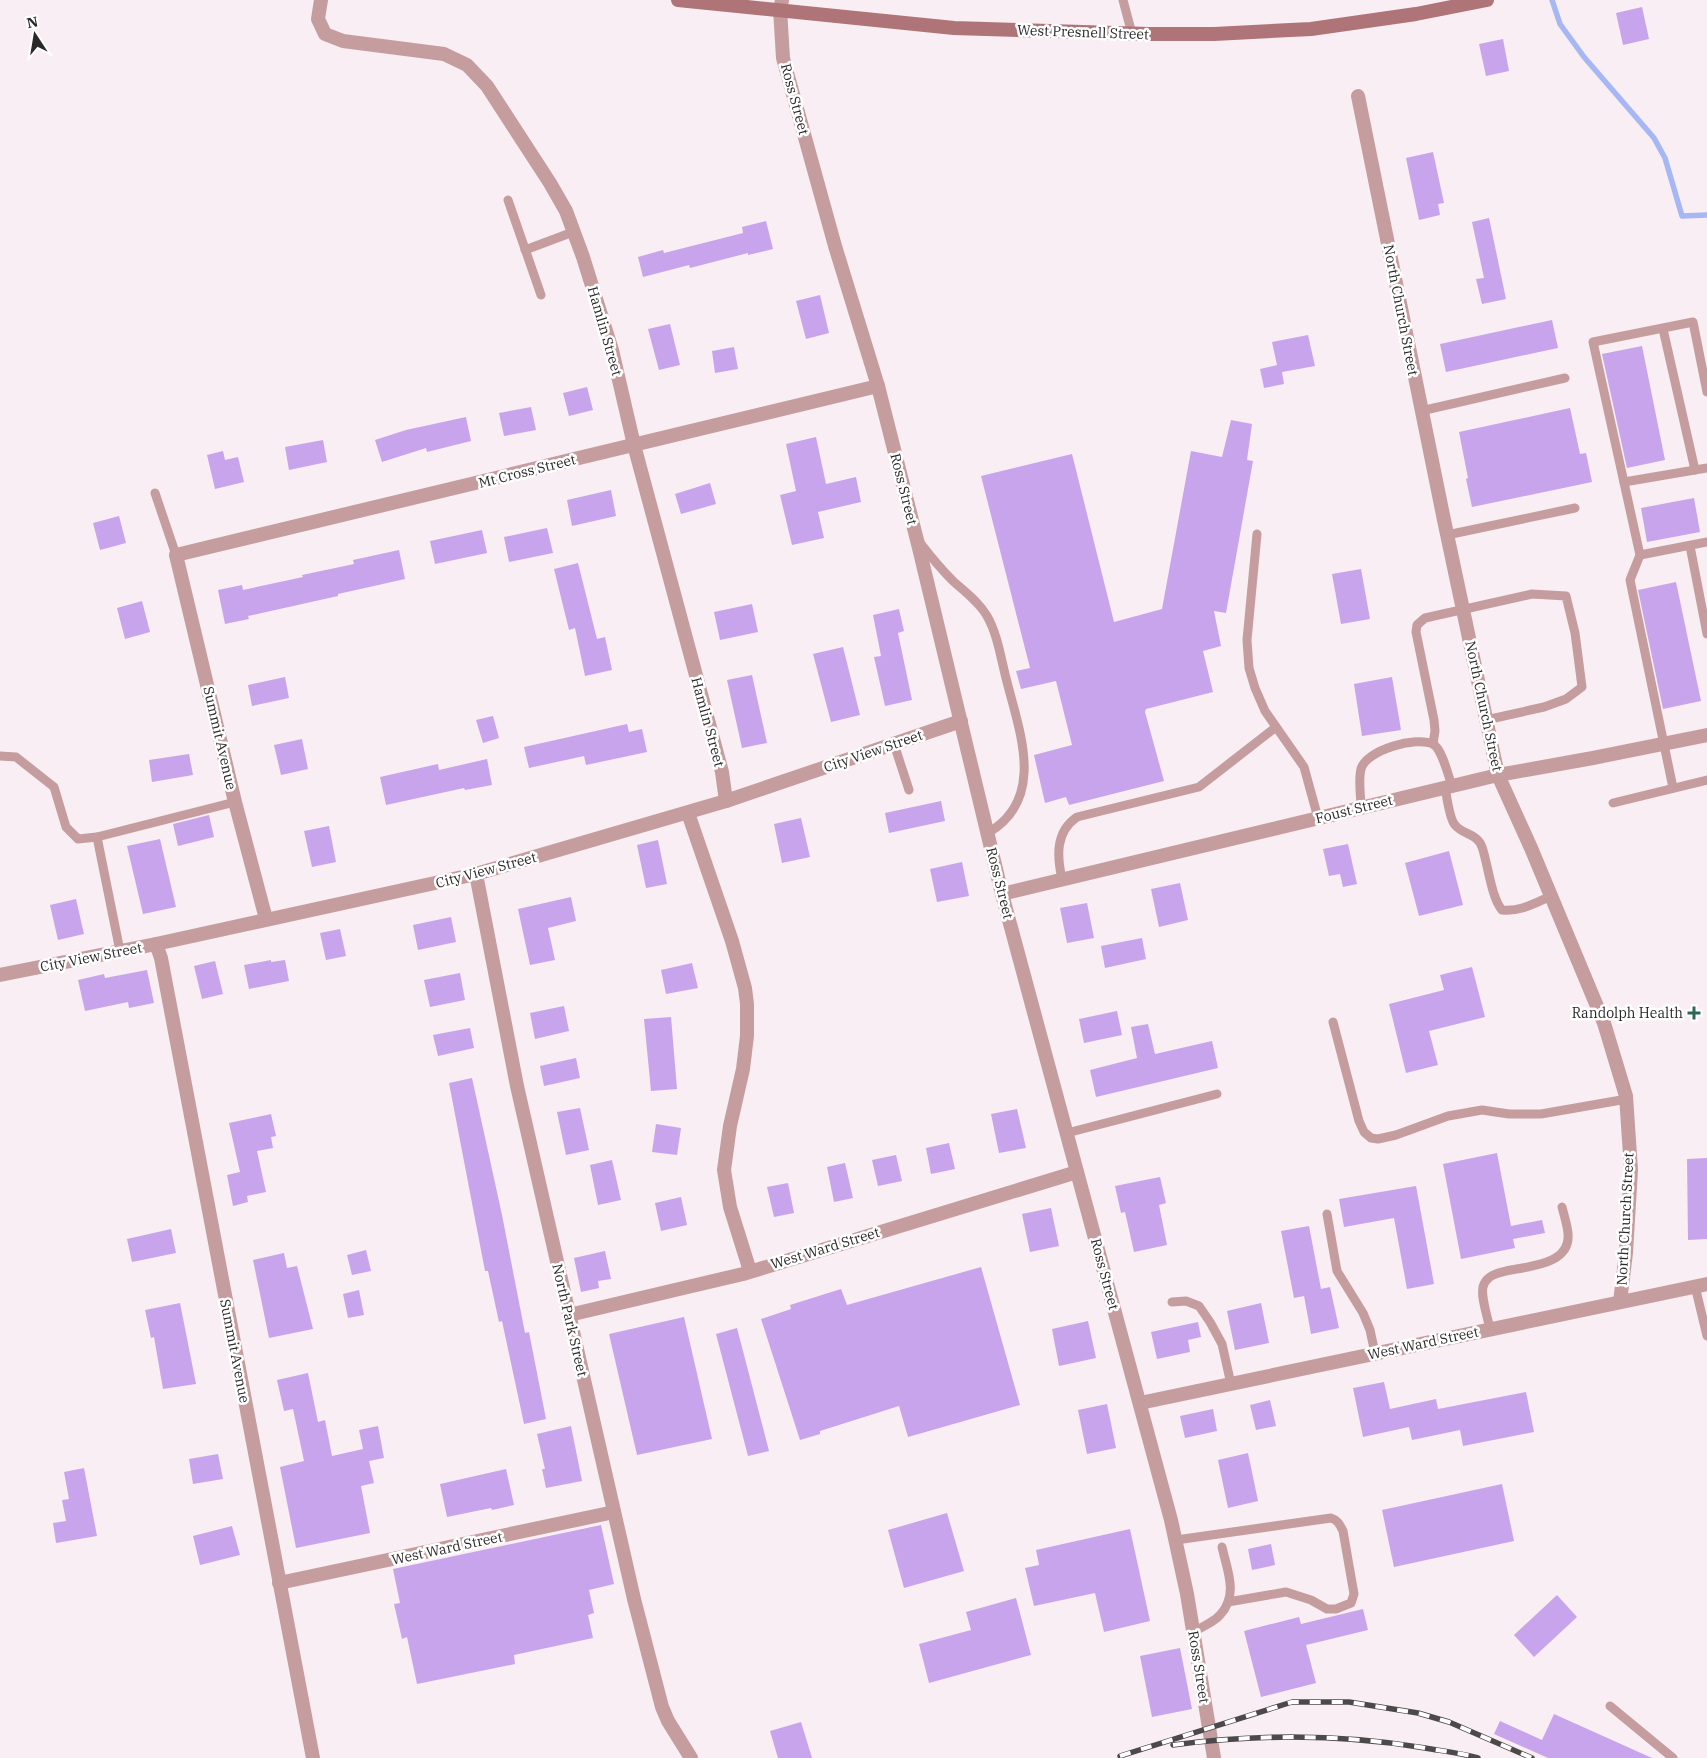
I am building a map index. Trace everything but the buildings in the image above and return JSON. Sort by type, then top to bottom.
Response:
[{"type":"main road","name":"West Presnell Street","points":[[678,0],[781,5],[889,22],[954,28],[1132,34],[1214,34],[1311,29],[1416,14],[1487,0]]},
{"type":"street","name":"Hamlin Street","points":[[321,0],[318,19],[324,34],[343,40],[444,54],[467,65],[487,86],[550,183],[566,212],[583,257],[612,350],[634,445],[722,772],[726,801]]},
{"type":"street","name":"Ross Street","points":[[781,5],[783,58],[835,246],[878,386],[917,539],[1002,894],[1176,1540],[1194,1632],[1214,1758]]},
{"type":"street","name":"North Church Street","points":[[1358,96],[1446,535],[1498,774],[1604,1023],[1627,1099],[1631,1170],[1626,1254],[1620,1302]]},
{"type":"street","name":"Mt Cross Street","points":[[176,555],[878,386]]},
{"type":"street","name":"Summit Avenue","points":[[176,555],[235,802],[266,920]]},
{"type":"street","name":"City View Street","points":[[0,975],[156,944],[476,874],[688,813],[961,721]]},
{"type":"street","name":"Foust Street","points":[[1002,894],[1498,774],[1707,735]]},
{"type":"street","points":[[688,813],[732,941],[747,1004],[747,1036],[743,1068],[730,1126],[724,1170],[730,1207],[750,1271]]},
{"type":"street","name":"North Park Street","points":[[476,874],[517,1086],[634,1599],[660,1699],[668,1721],[691,1758]]},
{"type":"street","name":"Summit Avenue","points":[[156,944],[161,958],[313,1758]]},
{"type":"street","name":"West Ward Street","points":[[569,1315],[750,1271],[1077,1172]]},
{"type":"street","name":"West Ward Street","points":[[1140,1403],[1701,1285]]},
{"type":"street","name":"West Ward Street","points":[[279,1583],[614,1512]]},
{"type":"lane","points":[[1123,0],[1132,34]]},
{"type":"lane","points":[[508,200],[541,295]]},
{"type":"lane","points":[[526,250],[574,232]]},
{"type":"lane","points":[[1673,788],[1630,580],[1640,555],[1593,342],[1694,322],[1707,392]]},
{"type":"lane","points":[[1663,328],[1695,470]]},
{"type":"lane","points":[[1422,411],[1565,378]]},
{"type":"lane","points":[[1624,482],[1707,468]]},
{"type":"lane","points":[[155,493],[176,555]]},
{"type":"lane","points":[[1446,535],[1575,508]]},
{"type":"lane","points":[[1257,534],[1247,640],[1249,668],[1265,711],[1304,767],[1318,818]]},
{"type":"lane","points":[[917,539],[934,561],[976,601],[988,616],[1021,737],[1025,768],[1024,780],[1017,802],[1008,818],[988,833]]},
{"type":"lane","points":[[1640,555],[1707,542]]},
{"type":"lane","points":[[1690,546],[1707,634]]},
{"type":"lane","points":[[1433,744],[1434,720],[1416,632],[1417,625],[1425,618],[1532,594],[1566,596],[1575,633],[1582,687],[1566,699],[1544,707],[1486,720]]},
{"type":"lane","points":[[1062,880],[1058,863],[1058,848],[1062,833],[1071,822],[1077,818],[1200,787],[1276,727]]},
{"type":"lane","points":[[1361,808],[1360,770],[1364,761],[1373,754],[1402,745],[1423,742],[1433,744],[1440,752],[1449,786],[1452,820],[1456,826],[1475,836],[1482,845],[1496,900],[1502,910],[1519,910],[1551,896]]},
{"type":"lane","points":[[894,744],[909,790]]},
{"type":"lane","points":[[0,756],[16,757],[54,788],[66,827],[78,839],[97,837],[235,802]]},
{"type":"lane","points":[[1613,803],[1707,780]]},
{"type":"lane","points":[[97,837],[120,951]]},
{"type":"lane","points":[[1333,1022],[1359,1121],[1364,1132],[1371,1138],[1378,1139],[1396,1135],[1448,1116],[1482,1110],[1509,1114],[1541,1114],[1627,1099]]},
{"type":"lane","points":[[1067,1133],[1217,1094]]},
{"type":"lane","points":[[1490,1329],[1482,1293],[1483,1284],[1490,1276],[1500,1272],[1552,1261],[1562,1254],[1568,1235],[1562,1207]]},
{"type":"lane","points":[[1327,1214],[1337,1271],[1363,1313],[1370,1330],[1375,1354]]},
{"type":"lane","points":[[1701,1285],[1707,1336]]},
{"type":"lane","points":[[1172,1302],[1186,1301],[1199,1306],[1222,1344],[1231,1384]]},
{"type":"lane","points":[[1176,1540],[1331,1518],[1340,1524],[1343,1531],[1354,1594],[1352,1603],[1336,1609],[1326,1609],[1311,1600],[1286,1592],[1228,1602]]},
{"type":"lane","points":[[1194,1632],[1220,1615],[1228,1602],[1232,1588],[1222,1547]]},
{"type":"lane","points":[[1610,1706],[1673,1758]]},
{"type":"waterway","points":[[1552,0],[1560,24],[1584,57],[1654,138],[1665,158],[1682,216],[1707,215]]},
{"type":"railway","points":[[1120,1756],[1292,1702],[1349,1702],[1418,1713],[1449,1722],[1532,1758]]},
{"type":"railway","points":[[1173,1745],[1268,1737],[1330,1738],[1394,1743],[1478,1758]]},
{"type":"place","name":"Randolph Health","points":[[1694,1013]]}]
